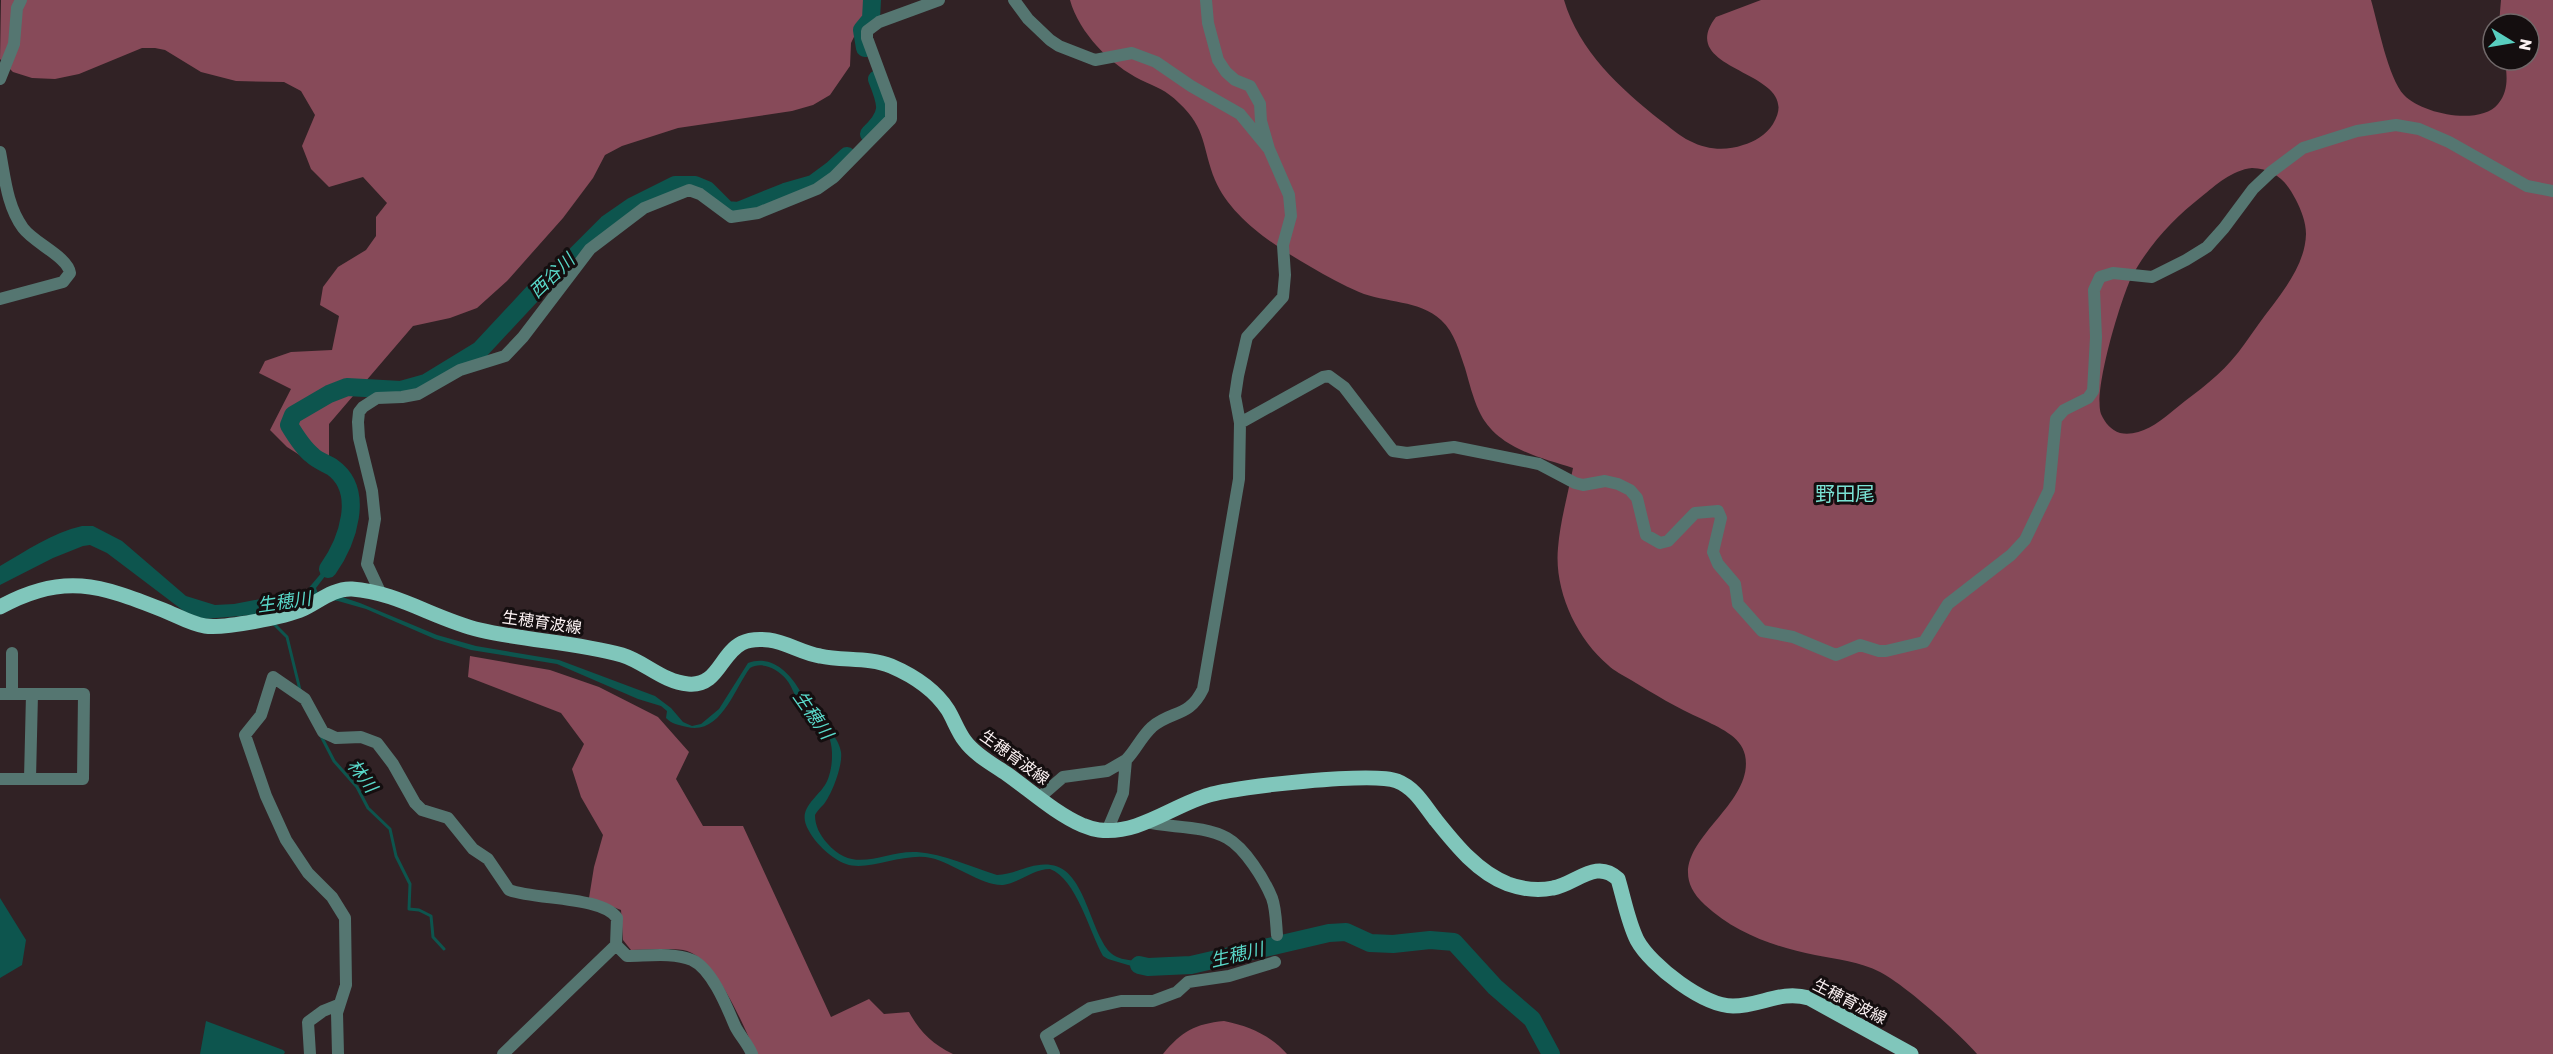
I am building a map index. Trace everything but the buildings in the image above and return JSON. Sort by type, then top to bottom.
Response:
[{"type":"main road","name":"生穂育波線","points":[[0,607],[40,589],[76,585],[122,594],[206,626],[268,618],[298,611],[336,592],[349,589],[381,594],[475,629],[576,644],[622,655],[634,659],[671,680],[688,685],[704,683],[714,675],[734,649],[743,643],[755,639],[774,641],[827,657],[888,665],[929,689],[948,710],[965,742],[972,749],[1085,827],[1107,831],[1145,822],[1207,795],[1229,790],[1336,779],[1393,780],[1414,792],[1465,854],[1503,882],[1531,890],[1551,889],[1591,872],[1600,870],[1613,874],[1618,879],[1636,939],[1646,954],[1704,998],[1732,1006],[1749,1005],[1794,994],[1809,998],[1911,1054]]},
{"type":"street","points":[[0,79],[14,44],[17,8],[21,0]]},
{"type":"street","points":[[381,594],[368,571],[367,564],[375,519],[372,492],[359,438],[359,412],[363,406],[377,398],[402,398],[418,394],[460,370],[505,356],[523,337],[590,249],[644,208],[689,190],[700,194],[726,215],[741,217],[758,213],[818,189],[834,177],[891,118],[891,103],[867,38],[867,30],[879,22],[939,0]]},
{"type":"street","points":[[1014,0],[1028,19],[1059,46],[1095,60],[1132,53],[1156,62],[1191,86],[1240,114],[1260,142],[1269,149]]},
{"type":"street","points":[[1040,797],[1063,777],[1107,771],[1126,760],[1152,727],[1187,710],[1198,700],[1203,689],[1239,479],[1240,423],[1235,396],[1247,337],[1252,329],[1279,304],[1285,288],[1283,245],[1292,216],[1291,206],[1261,121],[1260,104],[1254,92],[1226,72],[1218,60],[1208,23],[1206,0]]},
{"type":"street","points":[[1240,423],[1323,376],[1329,376],[1344,387],[1388,447],[1398,453],[1454,447],[1539,464],[1583,485],[1605,481],[1618,483],[1630,490],[1637,498],[1646,535],[1660,543],[1668,541],[1695,513],[1718,511],[1721,518],[1713,552],[1714,558],[1735,584],[1738,604],[1762,631],[1793,637],[1836,655],[1860,645],[1886,651],[1924,642],[1948,604],[2010,555],[2028,535],[2049,490],[2056,419],[2064,410],[2088,398],[2093,391],[2096,337],[2094,290],[2100,277],[2113,273],[2152,277],[2186,260],[2207,247],[2253,189],[2271,172],[2303,148],[2357,131],[2396,125],[2419,129],[2450,142],[2527,186],[2553,191]]},
{"type":"street","points":[[0,152],[10,203],[19,221],[38,243],[65,261],[70,273],[63,282],[0,299]]},
{"type":"street","points":[[0,779],[83,779],[84,694],[6,694],[12,653]]},
{"type":"street","points":[[338,1054],[338,1005],[346,985],[344,953],[346,926],[342,911],[332,897],[308,873],[286,840],[266,795],[245,735],[261,715],[273,677],[303,697],[323,732],[336,738],[361,736],[379,745],[415,803],[422,810],[448,818],[473,849],[488,859],[509,890],[545,898],[586,903],[610,910],[617,918],[616,945],[503,1054]]},
{"type":"street","points":[[30,779],[32,694]]},
{"type":"street","points":[[1107,831],[1124,789],[1126,760]]},
{"type":"street","points":[[1145,822],[1209,832],[1227,838],[1239,848],[1252,863],[1272,897],[1277,935]]},
{"type":"street","points":[[616,945],[627,956],[675,956],[696,963],[703,969],[730,1010],[736,1027],[752,1054]]},
{"type":"street","points":[[1054,1054],[1046,1036],[1090,1008],[1121,1001],[1153,1001],[1177,993],[1188,982],[1228,976],[1275,962]]},
{"type":"street","points":[[310,1054],[308,1022],[323,1011],[338,1005]]},
{"type":"shaded area","points":[[1,0],[872,0],[851,43],[850,66],[830,95],[813,105],[792,111],[678,128],[622,146],[605,155],[593,178],[563,218],[507,281],[477,308],[450,318],[413,326],[329,424],[329,459],[312,463],[287,447],[270,430],[291,389],[259,373],[265,361],[291,352],[332,350],[339,316],[320,305],[323,287],[338,267],[366,250],[376,236],[376,217],[387,203],[363,177],[329,187],[311,169],[302,146],[315,115],[301,91],[284,82],[236,81],[201,72],[165,50],[155,48],[142,48],[79,74],[55,79],[32,78],[13,72],[0,59]]},
{"type":"shaded area","points":[[1070,0],[1564,0],[1590,52],[1630,95],[1686,139],[1710,148],[1723,149],[1747,144],[1763,135],[1773,124],[1779,106],[1772,92],[1711,50],[1707,36],[1716,17],[1761,0],[2371,0],[2388,64],[2404,95],[2424,108],[2465,116],[2490,111],[2498,104],[2506,89],[2506,72],[2541,72],[2541,12],[2500,12],[2501,0],[2553,0],[2553,1054],[1977,1054],[1931,1010],[1880,972],[1857,963],[1800,952],[1771,943],[1729,924],[1705,905],[1691,885],[1688,867],[1695,849],[1736,794],[1744,775],[1743,748],[1734,737],[1715,725],[1666,701],[1613,669],[1596,654],[1577,627],[1564,596],[1558,564],[1560,528],[1573,468],[1520,449],[1496,434],[1487,424],[1477,406],[1453,336],[1441,320],[1413,305],[1369,296],[1341,283],[1269,241],[1243,219],[1222,194],[1211,169],[1203,139],[1188,112],[1170,95],[1130,74],[1108,57],[1081,24]],"holes":[[[2245,169],[2267,171],[2283,181],[2292,193],[2303,216],[2306,230],[2301,259],[2289,282],[2242,348],[2217,375],[2152,426],[2140,432],[2126,434],[2117,432],[2109,426],[2101,414],[2101,386],[2115,326],[2131,278],[2153,244],[2171,224],[2218,183]]]},
{"type":"shaded area","points":[[470,656],[550,670],[599,687],[658,717],[689,752],[676,779],[703,826],[743,826],[831,1017],[869,999],[884,1014],[909,1012],[927,1037],[953,1054],[757,1054],[727,994],[707,965],[695,955],[683,950],[631,950],[623,940],[621,910],[589,898],[594,867],[603,835],[581,797],[572,769],[584,744],[561,713],[468,677]]},
{"type":"shaded area","points":[[1224,1021],[1258,1032],[1287,1054],[1163,1054],[1176,1040],[1190,1030],[1205,1024]]},
{"type":"water","points":[[82,526],[93,526],[122,541],[186,596],[215,605],[234,604],[307,590],[329,564],[338,547],[341,548],[336,562],[316,588],[318,594],[342,597],[437,635],[476,646],[559,660],[655,696],[671,708],[683,722],[692,726],[701,724],[719,709],[748,663],[764,661],[772,663],[791,678],[800,691],[807,708],[832,733],[839,745],[841,758],[836,779],[827,799],[815,815],[820,834],[838,853],[859,860],[905,852],[927,853],[997,875],[1037,865],[1051,865],[1063,869],[1080,890],[1104,945],[1112,954],[1122,959],[1158,964],[1169,970],[1148,971],[1103,956],[1075,894],[1059,874],[1050,869],[1038,871],[1003,885],[986,882],[931,858],[909,858],[855,866],[841,862],[830,855],[812,836],[805,817],[808,806],[825,785],[831,769],[830,740],[828,735],[803,711],[786,679],[770,667],[760,665],[750,668],[718,717],[699,728],[687,727],[668,720],[667,711],[661,706],[638,699],[557,664],[471,650],[435,639],[366,609],[338,601],[314,598],[252,615],[204,619],[185,612],[107,553],[90,545],[53,558],[0,585],[0,566],[50,538]]},
{"type":"water","points":[[0,898],[26,940],[22,965],[0,978]]},
{"type":"water","points":[[206,1021],[285,1052],[284,1054],[200,1054]]},
{"type":"waterway","name":"西谷川","points":[[865,48],[862,30],[871,19],[872,0]]},
{"type":"waterway","name":"西谷川","points":[[869,134],[881,121],[885,109],[877,79]]},
{"type":"waterway","name":"西谷川","points":[[328,569],[347,531],[351,503],[348,489],[342,477],[332,467],[314,457],[299,441],[289,425],[293,415],[329,394],[347,387],[401,390],[426,383],[480,350],[534,292],[569,262],[607,224],[633,206],[675,185],[695,185],[707,190],[727,210],[738,211],[785,192],[813,184],[847,156]]},
{"type":"waterway","name":"林川","points":[[273,623],[287,637],[300,690]]},
{"type":"waterway","name":"林川","points":[[321,736],[334,761],[357,787],[368,808],[390,829],[396,856],[410,884],[409,909],[419,910],[431,916],[433,937],[444,949]]},
{"type":"waterway","name":"生穂川","points":[[1139,965],[1148,967],[1191,965],[1329,933],[1346,932],[1370,943],[1393,944],[1430,940],[1454,942],[1495,987],[1532,1019],[1551,1054]]},
{"type":"district","name":"野田尾","points":[[1845,494]]}]
